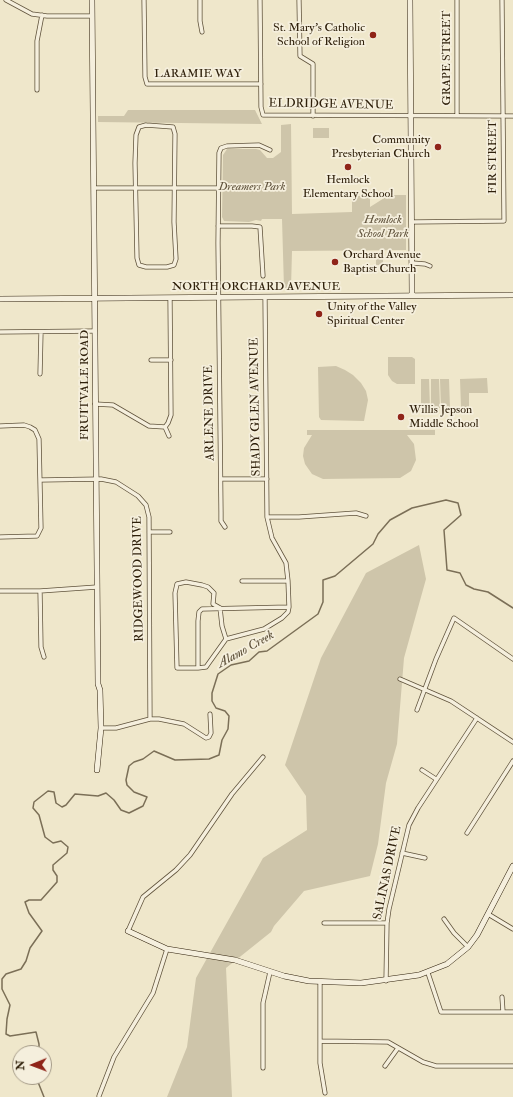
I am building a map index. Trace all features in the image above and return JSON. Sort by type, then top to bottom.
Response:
[{"type":"street","points":[[6,0],[23,10],[42,15],[92,16]]},
{"type":"street","name":"FRUITVALE ROAD","points":[[92,0],[98,684],[100,690],[101,728],[97,770]]},
{"type":"street","name":"LARAMIE WAY","points":[[144,0],[145,77],[147,84],[261,84]]},
{"type":"street","points":[[200,0],[200,21],[202,32]]},
{"type":"street","name":"ELDRIDGE AVENUE","points":[[260,0],[263,115],[513,116]]},
{"type":"street","points":[[299,0],[300,56],[313,64],[313,116]]},
{"type":"street","points":[[410,0],[412,296]]},
{"type":"street","name":"GRAPE STREET","points":[[457,0],[457,116]]},
{"type":"street","name":"FIR STREET","points":[[412,222],[504,221],[502,0]]},
{"type":"street","points":[[37,90],[38,41],[42,15]]},
{"type":"street","points":[[166,125],[173,127],[175,134],[173,187],[176,259],[174,265],[160,267],[146,267],[140,265],[135,231],[135,188],[135,164],[139,127],[166,125]]},
{"type":"street","name":"ARLENE DRIVE","points":[[225,527],[221,521],[218,226],[220,188],[219,153],[221,148],[227,146],[259,145],[270,150]]},
{"type":"street","points":[[94,188],[220,188]]},
{"type":"street","points":[[218,226],[260,227],[263,276]]},
{"type":"street","points":[[412,263],[430,266]]},
{"type":"street","name":"NORTH ORCHARD AVENUE","points":[[0,299],[513,295]]},
{"type":"street","name":"SHADY GLEN AVENUE","points":[[265,297],[268,517],[272,538],[286,563],[289,607]]},
{"type":"street","points":[[165,427],[171,415],[170,298]]},
{"type":"street","points":[[0,332],[95,331]]},
{"type":"street","points":[[40,374],[41,332]]},
{"type":"street","points":[[151,360],[171,360]]},
{"type":"street","points":[[95,404],[114,405],[149,426],[165,427]]},
{"type":"street","points":[[0,426],[24,425],[35,430],[40,443],[41,480],[41,528],[39,535],[0,537]]},
{"type":"street","points":[[165,427],[169,436]]},
{"type":"street","points":[[221,479],[267,479]]},
{"type":"street","name":"RIDGEWOOD DRIVE","points":[[41,480],[96,480],[116,482],[143,500],[148,511],[149,532],[150,719]]},
{"type":"street","points":[[268,517],[299,517],[356,513],[366,516]]},
{"type":"street","points":[[149,532],[170,532]]},
{"type":"street","points":[[242,581],[288,581]]},
{"type":"street","points":[[198,668],[199,612],[202,609],[289,607],[288,612],[282,618],[264,629],[226,640],[206,667],[198,668],[177,668],[175,593],[177,584],[186,582],[208,587],[214,593],[213,604],[220,608]]},
{"type":"street","points":[[0,591],[40,591],[97,587]]},
{"type":"street","points":[[40,591],[41,647],[44,658]]},
{"type":"street","points":[[220,608],[222,626],[226,640]]},
{"type":"street","points":[[417,710],[424,689],[454,618],[513,659]]},
{"type":"street","points":[[400,679],[451,701],[513,742]]},
{"type":"street","points":[[101,728],[126,726],[150,719],[184,724],[206,738],[212,733],[210,714]]},
{"type":"street","name":"SALINAS DRIVE","points":[[386,981],[387,923],[411,819],[477,718]]},
{"type":"street","points":[[263,757],[232,794],[190,855],[176,870],[143,897],[128,931],[167,949],[235,960],[270,972],[320,983],[347,984],[386,981],[428,973],[451,962],[468,947],[488,914],[513,866]]},
{"type":"street","points":[[467,833],[513,761]]},
{"type":"street","points":[[422,770],[436,779]]},
{"type":"street","points":[[402,853],[425,858]]},
{"type":"street","points":[[488,914],[513,929]]},
{"type":"street","points":[[444,919],[454,933],[468,947]]},
{"type":"street","points":[[324,923],[387,923]]},
{"type":"street","points":[[99,1096],[117,1052],[153,993],[167,949]]},
{"type":"street","points":[[263,1068],[263,1003],[270,972]]},
{"type":"street","points":[[428,973],[441,1012],[513,1012]]},
{"type":"street","points":[[320,983],[320,1063],[325,1093]]},
{"type":"street","points":[[502,997],[502,1012]]},
{"type":"street","points":[[320,1041],[388,1042],[423,1062],[436,1066],[513,1066]]},
{"type":"street","points":[[385,1066],[398,1048]]},
{"type":"green space","points":[[128,110],[255,110],[262,124],[98,122],[98,116],[124,116]]},
{"type":"green space","points":[[291,124],[292,214],[352,212],[352,196],[370,196],[370,207],[389,195],[406,195],[406,250],[292,251],[291,288],[284,288],[282,219],[262,219],[261,221],[256,220],[249,222],[224,221],[222,217],[223,155],[227,149],[256,149],[260,150],[267,158],[273,158],[281,152],[281,125]]},
{"type":"green space","points":[[313,128],[329,128],[329,138],[313,138]]},
{"type":"green space","points":[[376,252],[383,252],[383,265],[376,265]]},
{"type":"green space","points":[[388,357],[412,357],[415,359],[415,384],[397,384],[392,381],[388,375]]},
{"type":"green space","points":[[336,366],[353,375],[366,391],[368,400],[364,421],[321,420],[319,417],[318,367]]},
{"type":"green space","points":[[487,378],[488,393],[469,393],[469,407],[461,407],[460,379]]},
{"type":"green space","points":[[421,379],[429,379],[430,408],[421,408]]},
{"type":"green space","points":[[431,379],[439,379],[440,408],[431,408]]},
{"type":"green space","points":[[440,379],[449,379],[450,408],[441,408]]},
{"type":"green space","points":[[307,430],[435,430],[435,435],[407,435],[414,444],[416,460],[411,471],[400,478],[323,479],[312,474],[305,464],[303,456],[304,448],[312,435],[307,435]]},
{"type":"green space","points":[[419,545],[426,579],[404,658],[397,744],[386,783],[378,844],[370,876],[304,891],[274,926],[271,932],[226,968],[232,1097],[167,1097],[187,1047],[196,978],[263,858],[307,830],[306,796],[285,765],[321,658],[366,573]]},
{"type":"waterway","name":"Alamo Creek","points":[[39,1045],[36,1032],[10,1036],[6,1034],[10,1005],[2,989],[2,979],[6,974],[21,969],[26,961],[30,948],[42,931],[29,913],[25,902],[29,900],[41,900],[57,882],[57,876],[53,870],[53,865],[67,853],[68,847],[61,841],[53,843],[45,837],[39,815],[33,808],[34,802],[48,791],[54,792],[56,803],[62,807],[66,805],[75,794],[98,796],[106,793],[114,800],[121,810],[129,813],[143,806],[147,797],[134,792],[127,785],[126,780],[129,766],[134,762],[143,759],[154,751],[175,760],[209,759],[219,755],[222,740],[228,729],[229,716],[225,711],[216,708],[212,701],[212,693],[218,674],[231,665],[249,661],[259,652],[267,651],[318,614],[323,602],[323,580],[335,576],[373,544],[378,534],[390,520],[412,508],[446,500],[458,503],[461,515],[444,530],[447,570],[460,573],[466,585],[474,589],[488,592],[513,608]]},
{"type":"waterway","name":"Alamo Creek","points":[[39,1085],[44,1097]]},
{"type":"place","name":"St. Mary's Catholic School of Religion","points":[[373,35]]},
{"type":"place","name":"Community Presbyterian Church","points":[[438,147]]},
{"type":"place","name":"Hemlock Elementary School","points":[[348,167]]},
{"type":"place","name":"Orchard Avenue Baptist Church","points":[[335,262]]},
{"type":"place","name":"Unity of the Valley Spiritual Center","points":[[319,314]]},
{"type":"place","name":"Willis Jepson Middle School","points":[[401,417]]},
{"type":"park label","name":"Dreamers Park","points":[[252,187]]},
{"type":"park label","name":"Hemlock School Park","points":[[383,227]]}]
